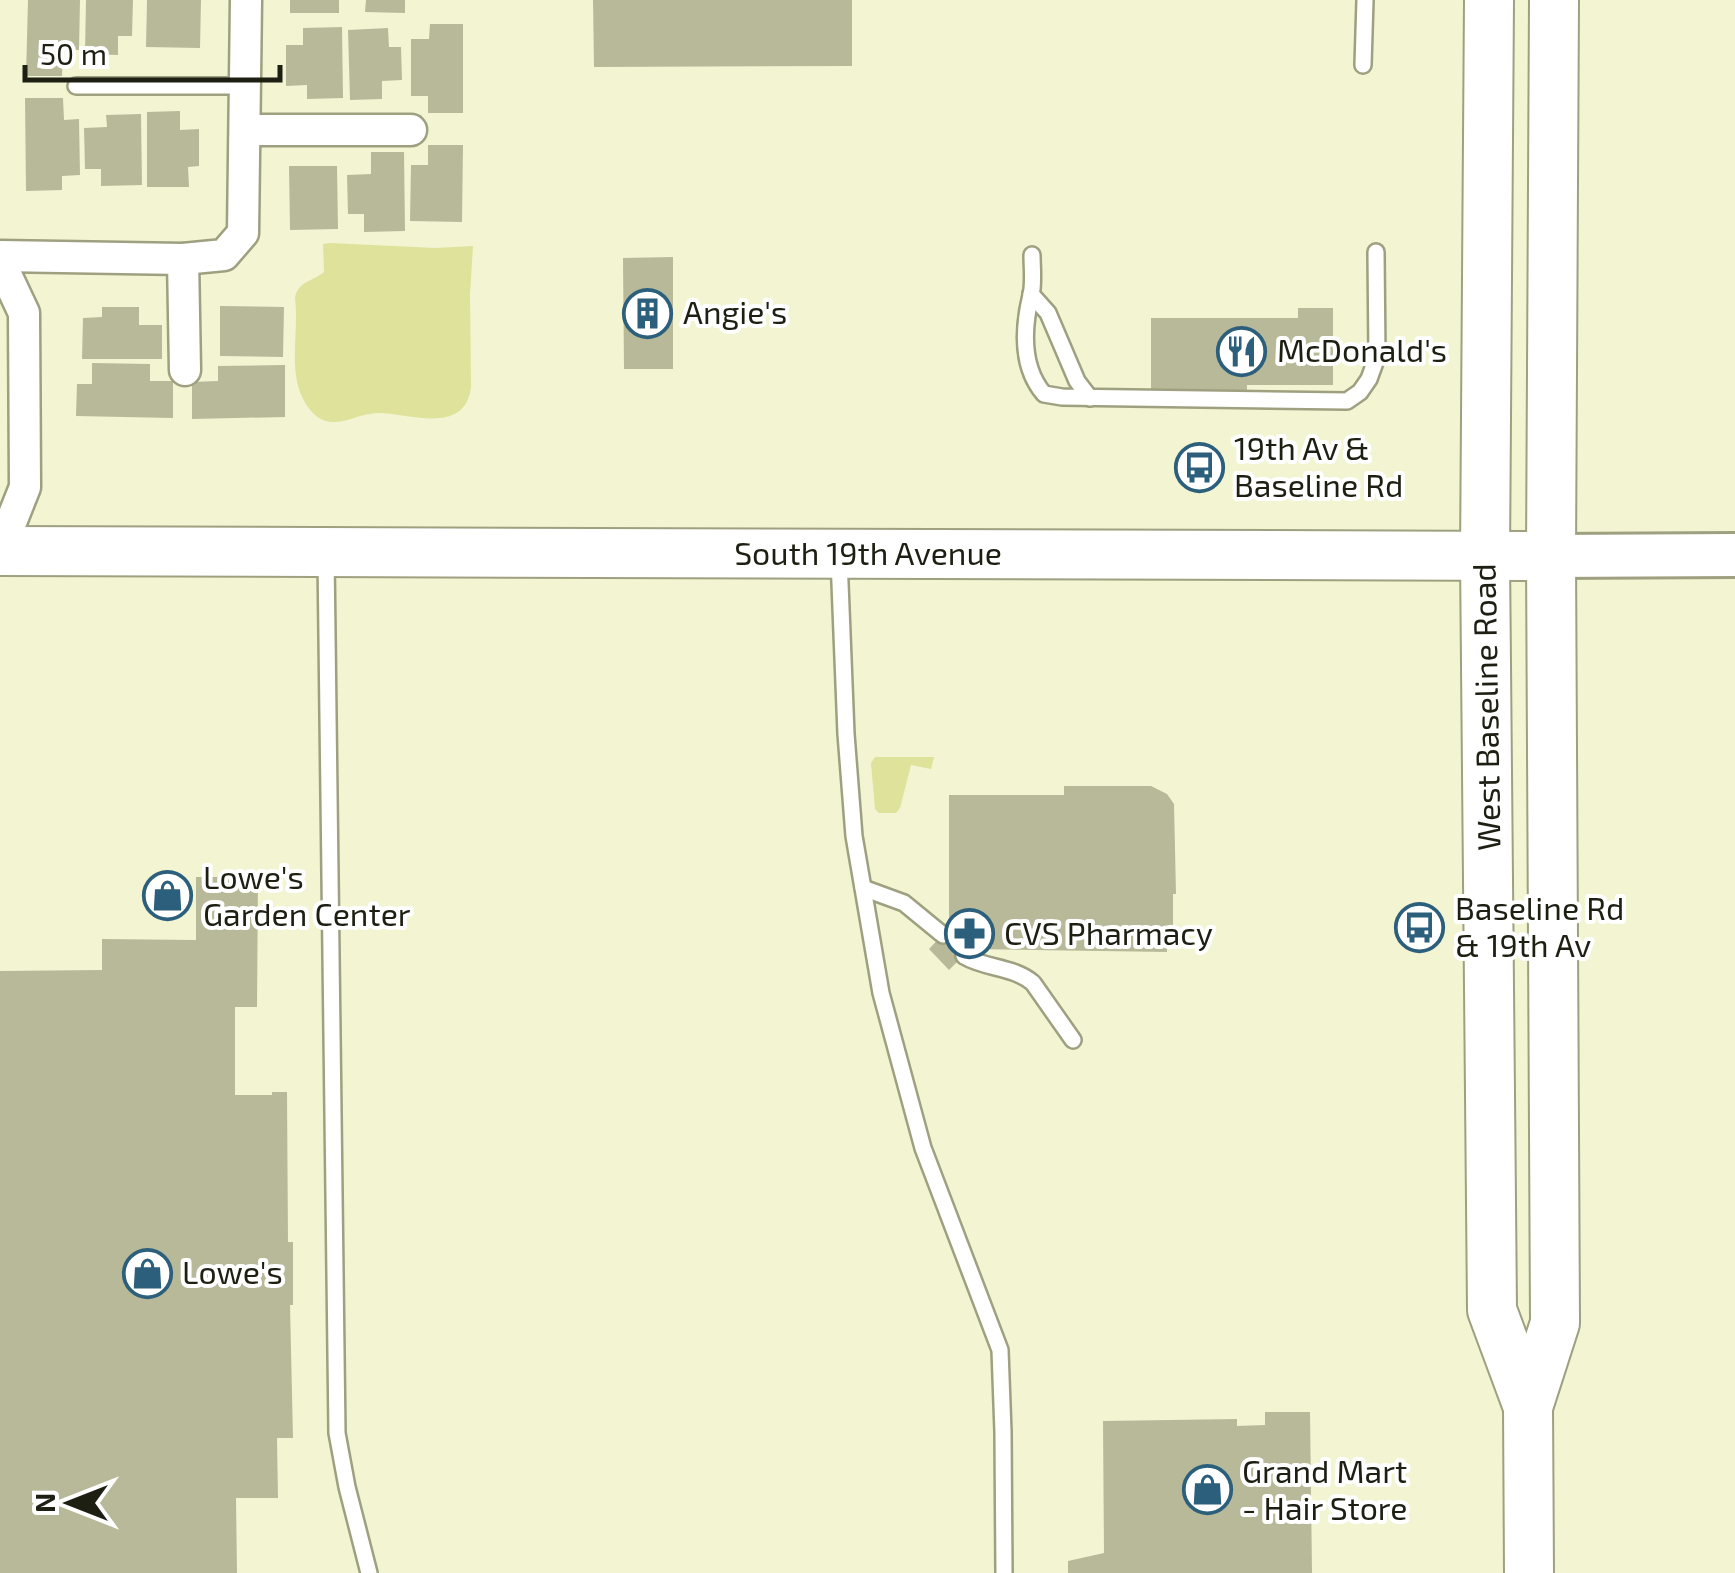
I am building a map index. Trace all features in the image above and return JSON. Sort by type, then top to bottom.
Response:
[{"type":"main road","name":"West Baseline Road","points":[[1489,0],[1485,557],[1492,1310],[1528,1407]]},
{"type":"main road","name":"West Baseline Road","points":[[1529,1573],[1528,1407],[1555,1323],[1554,0]]},
{"type":"main road","name":"South 19th Avenue","points":[[0,550],[1735,555]]},
{"type":"street","points":[[0,550],[25,487],[18,394],[24,312],[0,259],[183,259],[224,255],[243,233],[246,0]]},
{"type":"street","points":[[245,130],[410,130]]},
{"type":"street","points":[[183,259],[185,370]]},
{"type":"lane","points":[[1363,64],[1365,0]]},
{"type":"lane","points":[[76,86],[246,86]]},
{"type":"lane","points":[[1032,256],[1027,304],[1028,365],[1044,394],[1347,401],[1369,379],[1377,357],[1376,252]]},
{"type":"lane","points":[[1031,294],[1048,314],[1076,380],[1090,398]]},
{"type":"lane","points":[[326,551],[337,1433],[369,1573]]},
{"type":"lane","points":[[839,554],[854,836],[881,993],[919,1134],[1000,1350],[1004,1573]]},
{"type":"lane","points":[[863,888],[904,903],[943,935]]},
{"type":"lane","points":[[964,956],[1027,977],[1072,1040]]},
{"type":"green space","points":[[323,244],[473,246],[471,387],[467,402],[458,412],[434,418],[378,413],[336,422],[312,412],[298,386],[295,298],[302,285],[324,272]]},
{"type":"green space","points":[[875,757],[934,757],[931,769],[911,765],[896,813],[879,813],[875,809],[871,763]]},
{"type":"building","points":[[28,0],[80,0],[79,50],[63,50],[62,76],[26,76]]},
{"type":"building","points":[[86,0],[133,0],[132,36],[118,36],[118,55],[85,54]]},
{"type":"building","points":[[147,0],[201,0],[200,48],[146,47]]},
{"type":"building","points":[[290,0],[339,0],[339,13],[290,13]]},
{"type":"building","points":[[366,0],[405,0],[405,13],[365,12]]},
{"type":"building","points":[[593,0],[852,0],[852,66],[594,67]]},
{"type":"building","points":[[430,24],[463,24],[463,113],[428,113],[428,96],[411,96],[411,39],[429,39]]},
{"type":"building","points":[[342,27],[343,98],[307,99],[307,85],[286,86],[286,45],[303,45],[303,28]]},
{"type":"building","points":[[388,28],[389,47],[401,47],[402,80],[382,81],[382,99],[350,100],[348,30]]},
{"type":"building","points":[[25,98],[63,98],[64,120],[79,119],[80,175],[62,176],[62,190],[26,191]]},
{"type":"building","points":[[180,111],[180,130],[199,129],[199,166],[188,167],[189,187],[147,187],[147,112]]},
{"type":"building","points":[[141,114],[142,185],[101,186],[101,169],[85,169],[84,128],[107,127],[106,115]]},
{"type":"building","points":[[428,145],[463,145],[462,222],[410,221],[411,165],[428,165]]},
{"type":"building","points":[[371,152],[404,152],[405,231],[364,232],[364,214],[348,214],[347,175],[371,174]]},
{"type":"building","points":[[289,166],[337,166],[338,229],[290,230]]},
{"type":"building","name":"Angie's","points":[[673,257],[673,369],[624,369],[623,258]]},
{"type":"building","points":[[220,306],[284,307],[283,357],[220,356]]},
{"type":"building","points":[[102,307],[139,307],[139,325],[162,325],[162,359],[82,359],[83,318],[102,317]]},
{"type":"building","name":"McDonald's","points":[[1298,308],[1333,308],[1333,385],[1247,385],[1247,392],[1151,392],[1151,318],[1298,318]]},
{"type":"building","points":[[92,363],[150,364],[150,381],[173,381],[173,418],[76,416],[77,384],[92,384]]},
{"type":"building","points":[[285,365],[285,417],[192,419],[192,382],[218,381],[218,366]]},
{"type":"building","name":"CVS Pharmacy","points":[[1064,786],[1151,786],[1167,794],[1174,804],[1176,894],[1173,936],[1167,936],[1167,952],[970,949],[949,970],[929,949],[949,928],[949,795],[1064,795]]},
{"type":"building","name":"Lowe's","points":[[196,877],[258,877],[257,1007],[235,1007],[235,1095],[287,1092],[288,1242],[293,1242],[293,1438],[277,1438],[278,1498],[236,1498],[237,1573],[0,1573],[0,971],[102,970],[102,939],[196,940]]},
{"type":"building","name":"Grand Mart - Hair Store","points":[[1265,1412],[1310,1412],[1312,1573],[1068,1573],[1068,1561],[1104,1553],[1103,1421],[1237,1419],[1237,1426],[1265,1425]]},
{"type":"place","name":"Angie's","points":[[648,313]]},
{"type":"place","name":"McDonald's","points":[[1242,351]]},
{"type":"place","name":"19th Av & Baseline Rd","points":[[1199,467]]},
{"type":"place","name":"Lowe's Garden Center","points":[[168,896]]},
{"type":"place","name":"Baseline Rd & 19th Av","points":[[1420,927]]},
{"type":"place","name":"CVS Pharmacy","points":[[969,934]]},
{"type":"place","name":"Lowe's","points":[[147,1273]]},
{"type":"place","name":"Grand Mart - Hair Store","points":[[1207,1490]]}]
